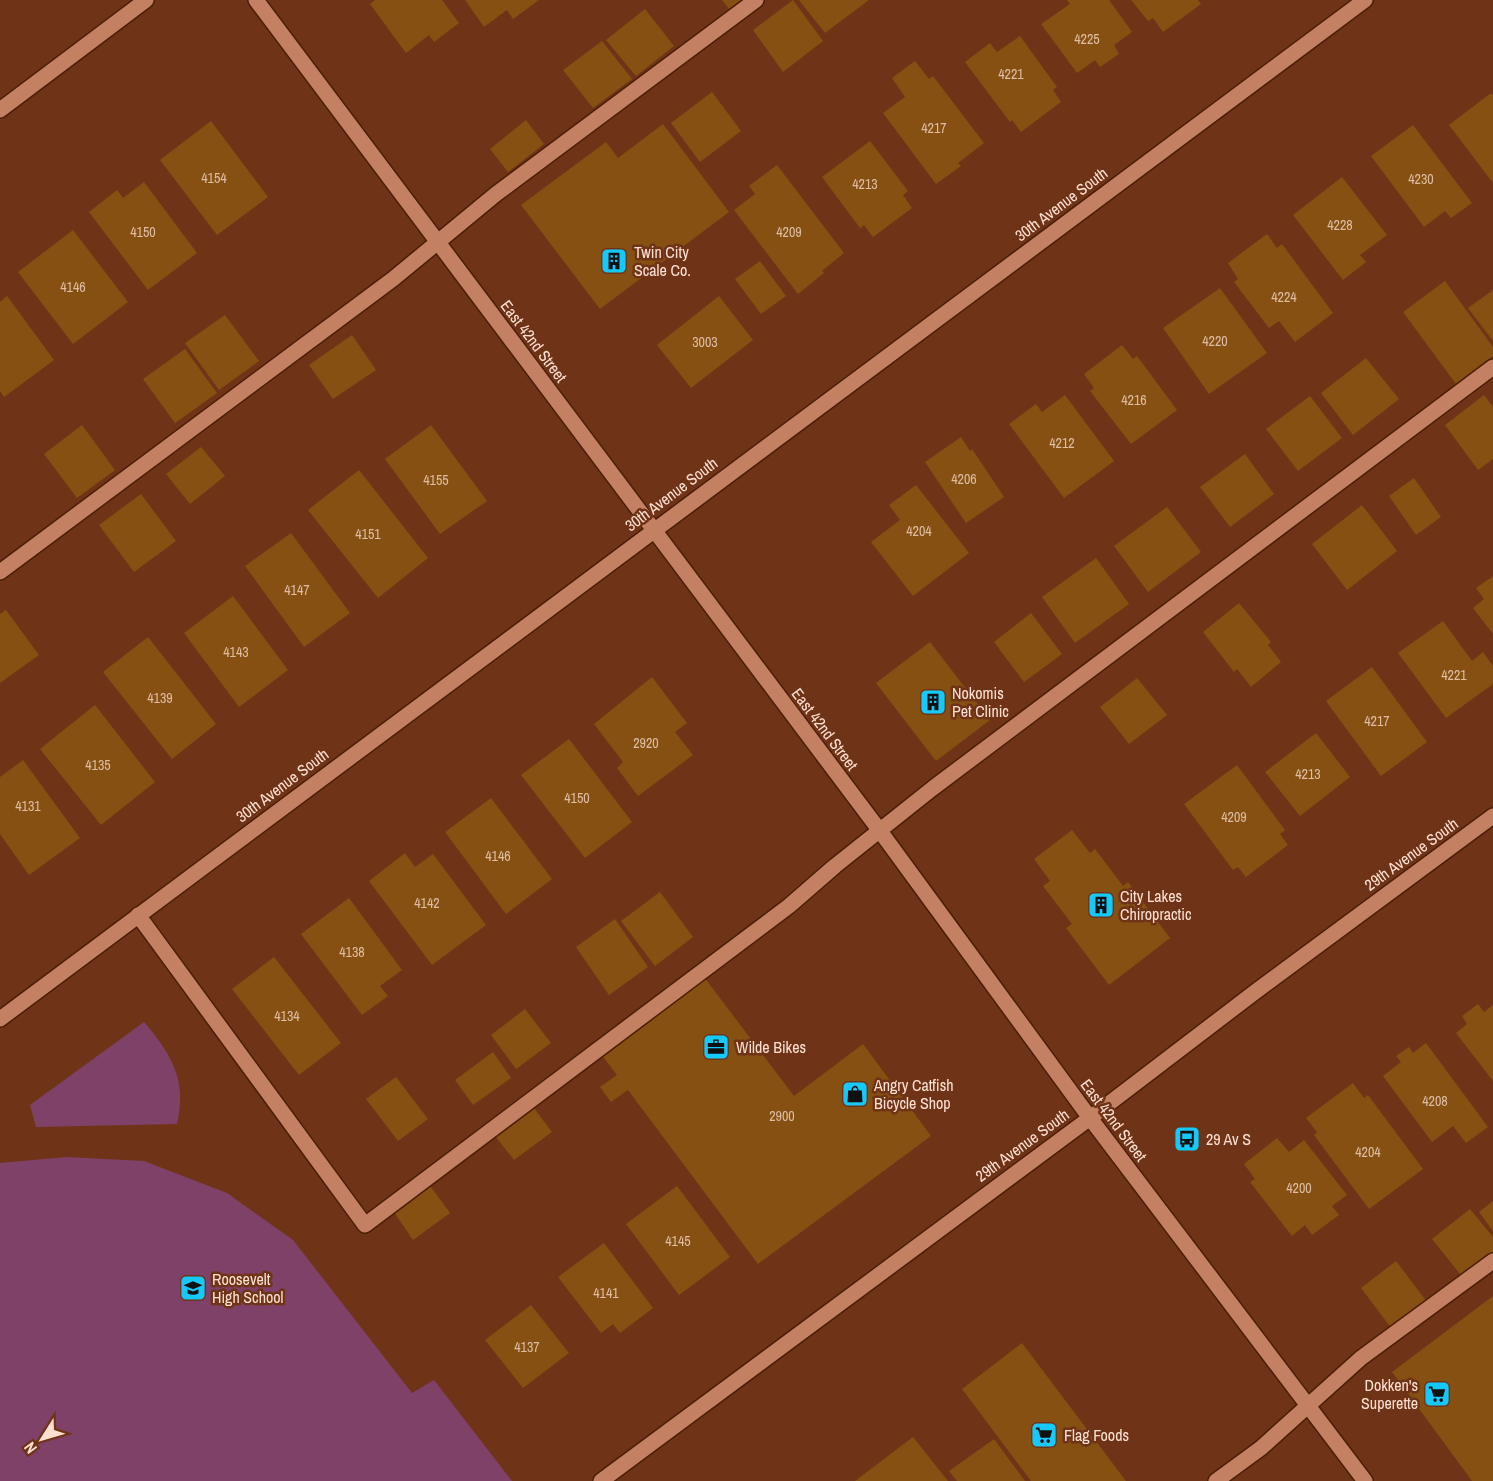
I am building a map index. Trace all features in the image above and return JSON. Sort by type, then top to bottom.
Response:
[{"type":"street","points":[[0,110],[146,0]]},
{"type":"street","name":"East 42nd Street","points":[[256,0],[880,831],[1090,1118],[1365,1481]]},
{"type":"street","points":[[0,572],[393,279],[496,195],[756,0]]},
{"type":"street","name":"30th Avenue South","points":[[0,1019],[1365,0]]},
{"type":"street","points":[[138,915],[365,1225],[789,906],[835,866],[942,781],[1493,367]]},
{"type":"street","name":"29th Avenue South","points":[[601,1481],[1493,816]]},
{"type":"street","points":[[1216,1481],[1261,1448],[1361,1358],[1493,1261]]},
{"type":"shaded area","points":[[144,1022],[162,1046],[175,1069],[180,1094],[177,1124],[36,1127],[30,1105]]},
{"type":"shaded area","name":"Roosevelt High School","points":[[67,1157],[144,1161],[227,1193],[293,1240],[412,1393],[434,1380],[512,1481],[0,1481],[0,1163]]},
{"type":"building","points":[[375,0],[442,0],[459,23],[434,42],[429,35],[406,53],[370,4]]},
{"type":"building","points":[[465,0],[539,0],[513,19],[507,10],[484,27]]},
{"type":"building","points":[[722,0],[741,0],[729,9]]},
{"type":"building","points":[[793,0],[823,41],[783,72],[753,30]]},
{"type":"building","points":[[799,0],[869,0],[825,33]]},
{"type":"building","points":[[1067,0],[1109,0],[1132,32],[1114,45],[1119,54],[1100,67],[1095,60],[1077,73],[1041,24],[1070,4]]},
{"type":"building","points":[[1131,0],[1198,0],[1201,4],[1163,32],[1153,18],[1148,21]]},
{"type":"building","points":[[645,9],[674,46],[636,76],[606,40]]},
{"type":"building","points":[[1020,36],[1057,87],[1053,90],[1061,102],[1021,132],[1012,120],[1010,122],[965,62],[990,43],[997,52]]},
{"type":"building","points":[[602,41],[632,79],[593,108],[563,70]]},
{"type":"building","points":[[915,61],[929,79],[933,76],[984,143],[958,163],[961,166],[936,184],[883,113],[905,97],[892,78]]},
{"type":"building","points":[[712,92],[741,131],[700,162],[671,123]]},
{"type":"building","points":[[1491,93],[1493,95],[1493,183],[1449,125]]},
{"type":"building","points":[[526,120],[544,144],[508,172],[490,149]]},
{"type":"building","points":[[211,121],[268,197],[217,235],[160,160]]},
{"type":"building","name":"Twin City Scale Co.","points":[[663,124],[729,212],[600,309],[521,205],[606,142],[618,158]]},
{"type":"building","points":[[1413,125],[1472,203],[1451,218],[1445,211],[1424,227],[1371,156]]},
{"type":"building","points":[[870,141],[908,191],[903,195],[912,208],[873,237],[864,225],[860,228],[822,177]]},
{"type":"building","points":[[777,165],[844,253],[798,294],[734,210],[755,194],[749,186]]},
{"type":"building","points":[[1342,177],[1387,235],[1360,255],[1366,262],[1343,280],[1293,215]]},
{"type":"building","points":[[144,182],[197,253],[148,290],[89,212],[117,190],[123,198]]},
{"type":"building","points":[[73,230],[128,302],[73,344],[18,272]]},
{"type":"building","points":[[1267,234],[1277,248],[1282,244],[1333,313],[1295,342],[1279,321],[1269,328],[1234,282],[1238,279],[1228,263]]},
{"type":"building","points":[[760,261],[786,296],[761,314],[735,279]]},
{"type":"building","points":[[1445,281],[1493,347],[1493,356],[1456,384],[1403,312]]},
{"type":"building","points":[[1220,288],[1267,353],[1209,394],[1163,328]]},
{"type":"building","points":[[1493,290],[1493,341],[1468,308]]},
{"type":"building","points":[[7,296],[54,360],[4,397],[0,391],[0,302]]},
{"type":"building","points":[[719,296],[753,340],[691,388],[657,345]]},
{"type":"building","points":[[225,315],[259,361],[219,390],[185,343]]},
{"type":"building","points":[[352,335],[376,370],[333,399],[309,365]]},
{"type":"building","points":[[1122,345],[1133,359],[1137,356],[1177,410],[1131,444],[1090,391],[1094,388],[1084,374]]},
{"type":"building","points":[[185,349],[217,393],[175,423],[143,379]]},
{"type":"building","points":[[1366,358],[1399,399],[1353,435],[1321,393]]},
{"type":"building","points":[[1065,395],[1114,461],[1064,498],[1009,424],[1036,404],[1042,412]]},
{"type":"building","points":[[1484,395],[1493,407],[1493,459],[1478,470],[1445,425]]},
{"type":"building","points":[[1310,396],[1342,438],[1298,471],[1266,429]]},
{"type":"building","points":[[82,425],[115,470],[77,498],[44,454]]},
{"type":"building","points":[[431,425],[487,501],[440,534],[385,459]]},
{"type":"building","points":[[961,437],[970,451],[972,449],[1004,497],[966,523],[925,462]]},
{"type":"building","points":[[201,447],[225,476],[190,504],[166,474]]},
{"type":"building","points":[[1245,454],[1274,494],[1230,527],[1200,487]]},
{"type":"building","points":[[359,470],[428,558],[378,598],[308,510]]},
{"type":"building","points":[[1414,478],[1441,517],[1416,535],[1389,496]]},
{"type":"building","points":[[916,485],[969,553],[913,596],[871,542],[900,520],[889,505]]},
{"type":"building","points":[[141,494],[176,541],[134,572],[99,525]]},
{"type":"building","points":[[1362,505],[1397,551],[1347,590],[1312,544]]},
{"type":"building","points":[[1167,507],[1201,552],[1148,592],[1114,546]]},
{"type":"building","points":[[291,533],[350,613],[304,647],[245,566]]},
{"type":"building","points":[[1096,558],[1129,604],[1075,643],[1042,597]]},
{"type":"building","points":[[1493,576],[1493,634],[1473,608],[1484,599],[1476,588]]},
{"type":"building","points":[[233,596],[288,670],[239,707],[184,633]]},
{"type":"building","points":[[1239,603],[1271,642],[1268,645],[1281,662],[1251,687],[1237,669],[1234,672],[1203,632]]},
{"type":"building","points":[[6,610],[39,655],[0,683],[0,614]]},
{"type":"building","points":[[1031,613],[1062,654],[1024,682],[994,642]]},
{"type":"building","points":[[1443,621],[1472,661],[1483,652],[1493,666],[1493,684],[1446,718],[1398,653]]},
{"type":"building","points":[[148,637],[216,724],[172,759],[103,672]]},
{"type":"building","name":"Nokomis Pet Clinic","points":[[930,642],[990,720],[936,761],[876,683]]},
{"type":"building","points":[[1372,667],[1427,742],[1381,776],[1326,701]]},
{"type":"building","points":[[652,677],[687,723],[675,732],[693,755],[638,796],[617,768],[623,762],[594,724]]},
{"type":"building","points":[[1137,678],[1167,715],[1129,744],[1100,707]]},
{"type":"building","points":[[95,705],[155,782],[101,825],[40,749]]},
{"type":"building","points":[[1316,733],[1350,777],[1300,816],[1265,772]]},
{"type":"building","points":[[569,739],[632,822],[585,858],[521,775]]},
{"type":"building","points":[[23,760],[80,838],[29,875],[0,834],[0,777]]},
{"type":"building","points":[[1237,765],[1285,830],[1280,834],[1288,845],[1246,877],[1238,867],[1233,870],[1184,804]]},
{"type":"building","points":[[491,798],[552,879],[506,914],[445,832]]},
{"type":"building","name":"City Lakes Chiropractic","points":[[1072,830],[1090,853],[1095,849],[1123,886],[1128,882],[1170,938],[1109,985],[1066,928],[1072,924],[1043,886],[1050,881],[1034,859]]},
{"type":"building","points":[[405,853],[415,867],[433,854],[486,925],[432,965],[369,881]]},
{"type":"building","points":[[660,892],[693,937],[655,966],[621,921]]},
{"type":"building","points":[[349,898],[402,970],[380,986],[388,996],[362,1015],[301,934]]},
{"type":"building","points":[[615,919],[648,967],[609,995],[576,947]]},
{"type":"building","points":[[274,957],[341,1043],[299,1075],[232,989]]},
{"type":"building","points":[[704,977],[794,1096],[863,1044],[931,1136],[758,1264],[628,1090],[611,1102],[600,1087],[617,1075],[601,1054]]},
{"type":"building","points":[[1478,1004],[1484,1012],[1493,1005],[1493,1081],[1456,1033],[1467,1024],[1462,1016]]},
{"type":"building","points":[[525,1009],[551,1043],[516,1069],[491,1035]]},
{"type":"building","points":[[1426,1043],[1488,1127],[1466,1143],[1453,1126],[1432,1142],[1383,1076],[1401,1062],[1396,1056],[1409,1047],[1413,1053]]},
{"type":"building","points":[[493,1052],[511,1078],[473,1105],[455,1080]]},
{"type":"building","points":[[396,1077],[428,1119],[398,1141],[366,1099]]},
{"type":"building","points":[[1353,1083],[1364,1098],[1368,1095],[1423,1169],[1369,1209],[1314,1135],[1317,1132],[1306,1118]]},
{"type":"building","points":[[530,1103],[552,1132],[514,1160],[492,1132]]},
{"type":"building","points":[[1277,1138],[1289,1152],[1304,1140],[1347,1195],[1332,1206],[1339,1215],[1312,1235],[1305,1225],[1292,1236],[1250,1182],[1255,1179],[1244,1164]]},
{"type":"building","points":[[428,1183],[450,1213],[413,1240],[392,1209]]},
{"type":"building","points":[[677,1186],[730,1257],[679,1295],[626,1224]]},
{"type":"building","points":[[1493,1201],[1493,1231],[1479,1212]]},
{"type":"building","points":[[1470,1209],[1493,1237],[1493,1255],[1464,1279],[1432,1239]]},
{"type":"building","points":[[604,1243],[653,1308],[620,1333],[613,1324],[601,1333],[558,1277]]},
{"type":"building","points":[[1396,1261],[1427,1302],[1392,1329],[1361,1288]]},
{"type":"building","points":[[1493,1296],[1493,1481],[1472,1481],[1392,1372]]},
{"type":"building","points":[[531,1305],[569,1353],[523,1388],[485,1340]]},
{"type":"building","name":"Flag Foods","points":[[1022,1343],[1126,1481],[1031,1481],[962,1389]]},
{"type":"building","points":[[913,1437],[948,1481],[855,1481]]},
{"type":"building","points":[[994,1439],[1025,1481],[957,1481],[949,1471]]},
{"type":"place","name":"Twin City Scale Co.","points":[[614,261]]},
{"type":"place","name":"Nokomis Pet Clinic","points":[[933,702]]},
{"type":"place","name":"City Lakes Chiropractic","points":[[1101,905]]},
{"type":"place","name":"Wilde Bikes","points":[[716,1047]]},
{"type":"place","name":"Angry Catfish Bicycle Shop","points":[[855,1094]]},
{"type":"place","name":"29 Av S","points":[[1187,1139]]},
{"type":"place","name":"Roosevelt High School","points":[[193,1288]]},
{"type":"place","name":"Dokken's Superette","points":[[1437,1394]]},
{"type":"place","name":"Flag Foods","points":[[1044,1435]]}]
